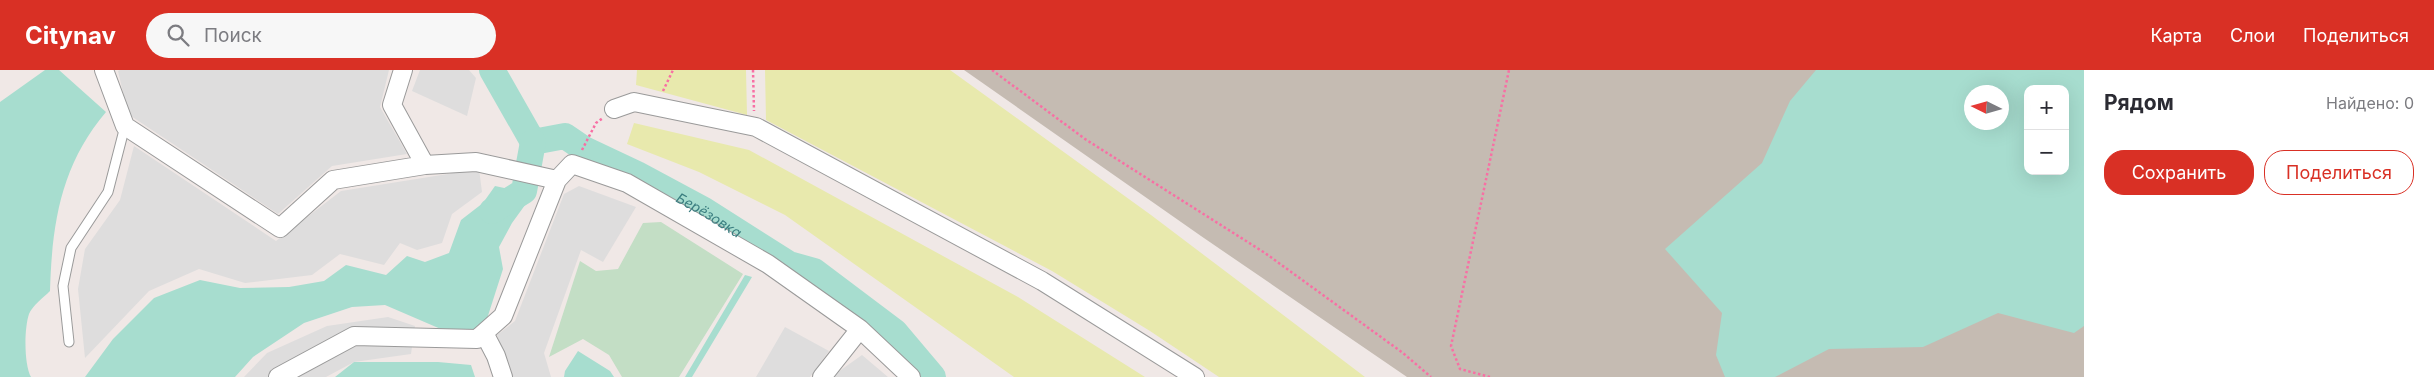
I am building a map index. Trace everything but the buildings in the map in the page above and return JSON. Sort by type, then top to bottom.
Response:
[{"type":"street","points":[[104,70],[125,126],[280,228],[333,180],[425,165],[476,162],[557,180]]},
{"type":"street","points":[[403,70],[392,105],[425,165]]},
{"type":"street","points":[[614,109],[634,102],[756,127],[1042,281],[1195,377]]},
{"type":"street","points":[[278,377],[354,336],[477,339],[503,316],[557,180],[572,164],[628,183],[768,264],[860,330],[911,377]]},
{"type":"street","points":[[822,377],[860,330]]},
{"type":"street","points":[[484,333],[496,356],[503,377]]},
{"type":"lane","points":[[69,342],[63,286],[71,248],[108,192],[125,126]]},
{"type":"path","points":[[654,106],[673,70]]},
{"type":"path","points":[[753,70],[756,127]]},
{"type":"path","points":[[992,70],[1085,139],[1265,253],[1395,348],[1431,377]]},
{"type":"path","points":[[1490,377],[1460,369],[1451,346],[1509,70]]},
{"type":"path","points":[[578,156],[588,142],[596,123],[614,109]]},
{"type":"shaded area","points":[[45,70],[59,70],[106,112],[91,132],[79,153],[69,174],[62,196],[53,242],[50,291],[33,308],[27,320],[26,355],[31,377],[0,377],[0,102]]},
{"type":"shaded area","points":[[389,70],[380,107],[407,154],[332,166],[278,214],[128,114],[118,71]]},
{"type":"shaded area","points":[[420,70],[469,70],[476,78],[467,116],[412,91]]},
{"type":"shaded area","points":[[637,70],[746,70],[747,115],[636,85]]},
{"type":"shaded area","points":[[765,70],[950,70],[1151,215],[1365,377],[1219,377],[1150,331],[1052,271],[766,120]]},
{"type":"shaded area","points":[[964,70],[2084,70],[2084,377],[1407,377]]},
{"type":"shaded area","points":[[1816,70],[2084,70],[2084,326],[2074,333],[1998,313],[1923,347],[1829,349],[1775,377],[1725,377],[1716,355],[1722,313],[1665,249],[1762,163],[1790,101]]},
{"type":"shaded area","points":[[634,123],[749,150],[1018,297],[1145,377],[1014,377],[785,215],[699,172],[627,144]]},
{"type":"shaded area","points":[[134,146],[276,241],[341,191],[479,169],[482,192],[452,214],[442,243],[417,250],[400,243],[384,265],[340,254],[312,275],[245,283],[199,269],[149,291],[85,358],[78,289],[85,249],[120,200]]},
{"type":"shaded area","points":[[495,186],[533,194],[512,223],[499,247],[503,269],[485,325],[457,336],[385,305],[352,307],[304,323],[253,357],[235,377],[85,377],[113,339],[154,298],[200,280],[240,288],[289,287],[324,281],[346,265],[386,275],[407,256],[425,262],[449,253],[461,220],[483,203]]},
{"type":"shaded area","points":[[579,186],[636,207],[603,262],[581,250],[544,353],[551,377],[512,377],[497,335],[515,321],[564,194]]},
{"type":"shaded area","points":[[661,222],[743,274],[679,377],[622,377],[609,355],[583,339],[549,357],[580,261],[596,271],[618,269],[643,223]]},
{"type":"shaded area","points":[[745,275],[752,277],[692,377],[685,377]]},
{"type":"shaded area","points":[[388,317],[415,326],[411,354],[354,362],[326,377],[244,377],[267,353],[327,326]]},
{"type":"shaded area","points":[[785,327],[829,351],[810,377],[756,377]]},
{"type":"shaded area","points":[[578,351],[610,371],[614,377],[564,377],[565,371]]},
{"type":"shaded area","points":[[862,355],[888,377],[831,377]]},
{"type":"shaded area","points":[[354,362],[438,362],[471,365],[475,377],[335,377]]},
{"type":"waterway","name":"Берёзовка","points":[[492,70],[533,142],[565,136],[584,149],[637,174],[704,210],[789,264],[814,271],[895,332],[933,377]]},
{"type":"waterway","points":[[492,211],[524,191],[533,142]]}]
